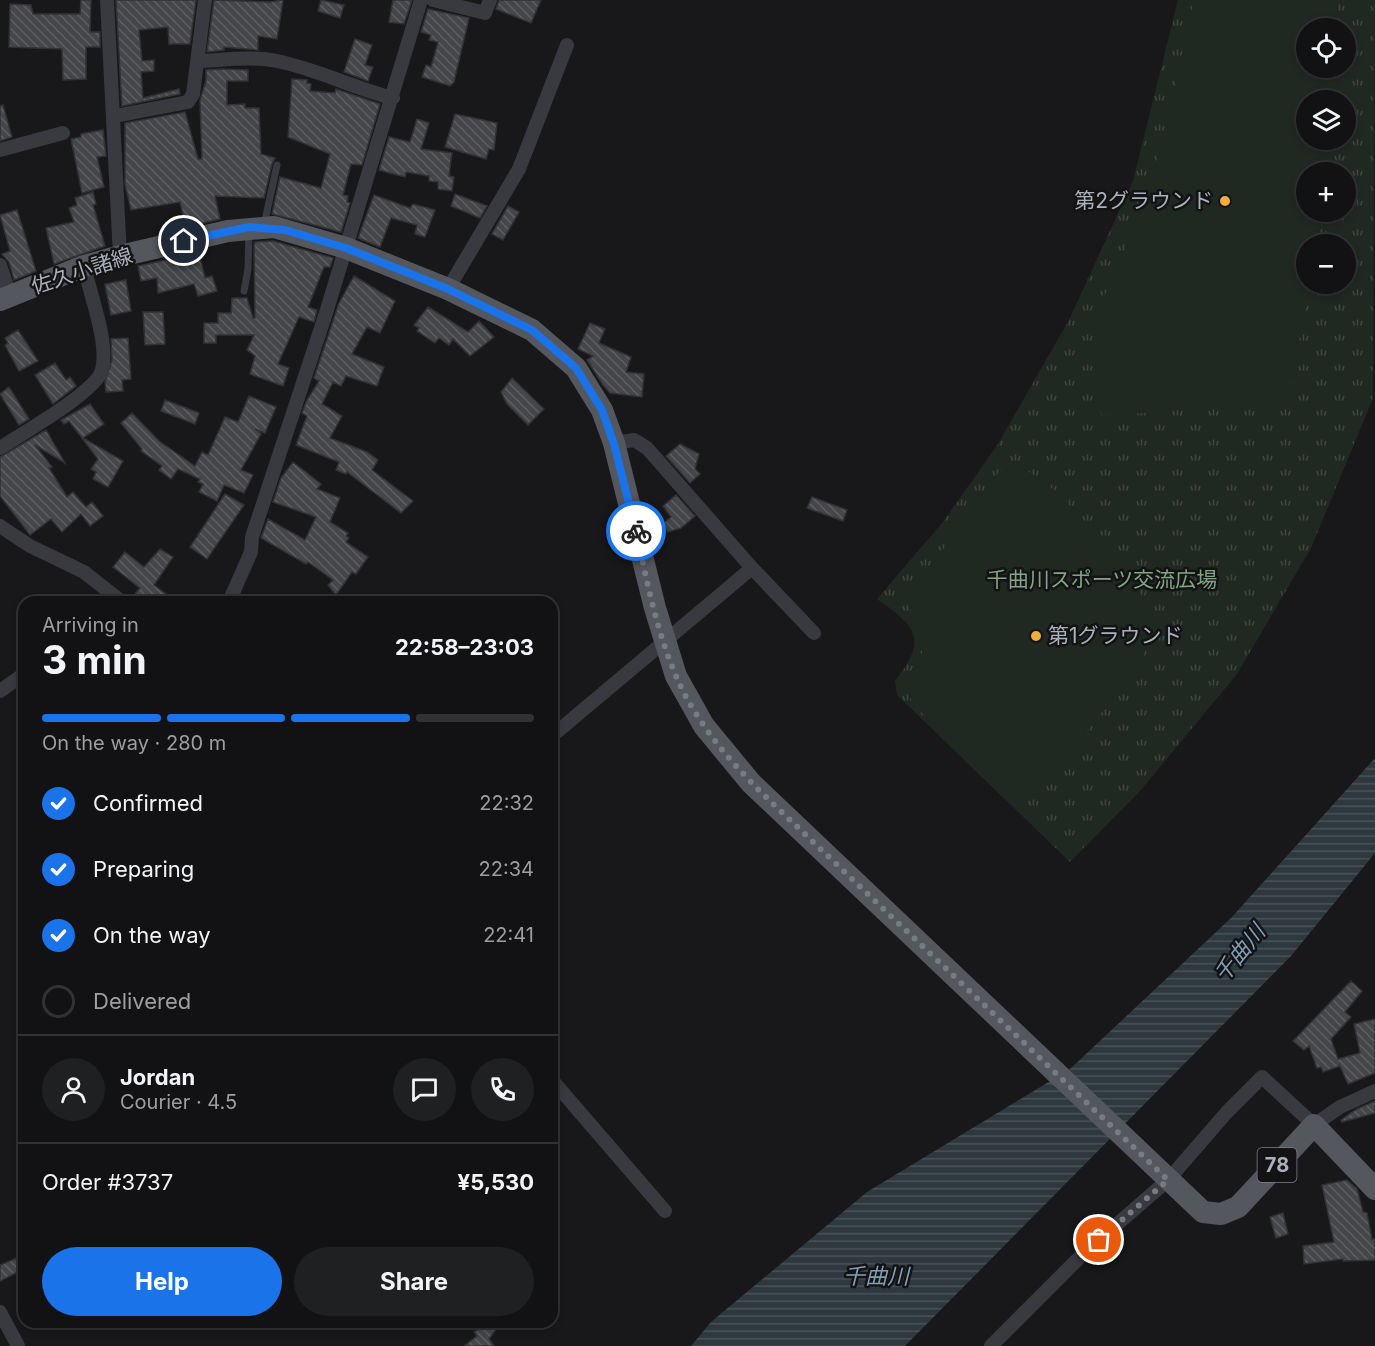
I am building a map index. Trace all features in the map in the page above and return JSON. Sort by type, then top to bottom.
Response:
[{"type":"main road","name":"佐久小諸線","points":[[5,298],[84,266],[256,227],[285,230],[346,248],[448,289],[516,320],[565,357],[594,395],[614,444],[664,643],[684,693],[698,717],[732,762],[768,799],[1203,1212],[1215,1215],[1227,1213],[1238,1207],[1314,1125]]},
{"type":"main road","name":"78","points":[[1314,1125],[1375,1189]]},
{"type":"street","points":[[107,0],[115,116],[120,256]]},
{"type":"street","points":[[115,116],[188,102],[193,94],[205,0]]},
{"type":"street","points":[[232,596],[251,552],[252,537],[258,515],[346,248],[421,0]]},
{"type":"street","points":[[433,0],[485,13],[490,0]]},
{"type":"street","points":[[448,289],[519,169],[567,45]]},
{"type":"street","points":[[198,61],[260,58],[277,61],[323,73],[360,90],[393,98]]},
{"type":"street","points":[[0,150],[63,132]]},
{"type":"street","points":[[0,265],[5,298]]},
{"type":"street","points":[[0,448],[87,391],[102,372],[101,340],[84,266]]},
{"type":"street","points":[[614,444],[634,440],[647,448],[752,568],[814,633]]},
{"type":"street","points":[[0,526],[30,546],[84,572],[114,596]]},
{"type":"street","points":[[558,731],[752,568]]},
{"type":"street","points":[[0,691],[18,678]]},
{"type":"street","points":[[991,1346],[1262,1077],[1314,1125],[1340,1107],[1375,1091]]},
{"type":"street","points":[[558,1087],[665,1211]]},
{"type":"street","points":[[0,1312],[18,1346]]},
{"type":"lane","points":[[244,291],[256,227],[277,165]]},
{"type":"green space","name":"千曲川スポーツ交流広場","points":[[1178,0],[1375,0],[1373,398],[1311,548],[1237,674],[1140,791],[1070,862],[897,695],[895,681],[912,654],[913,635],[909,626],[901,618],[877,599],[943,522],[998,444],[1069,320],[1133,181]]},
{"type":"green space","name":"第2グラウンド","points":[[1194,0],[1338,0],[1337,18],[1296,18],[1296,78],[1333,78],[1333,90],[1296,90],[1296,150],[1329,150],[1327,162],[1296,162],[1296,222],[1321,222],[1319,234],[1296,234],[1296,294],[1309,294],[1286,402],[1102,416],[1095,381],[1093,351],[1096,324],[1113,275],[1148,191],[1167,120]]},
{"type":"green space","name":"第1グラウンド","points":[[1021,466],[1059,494],[1122,564],[1148,606],[1151,632],[1142,661],[1038,793],[1019,799],[1003,794],[915,706],[909,695],[909,678],[920,657],[924,639],[920,625],[907,604],[913,591],[999,472]]},
{"type":"water","name":"千曲川","points":[[1375,758],[1375,853],[1291,956],[905,1346],[691,1346],[711,1322],[867,1192],[1070,1069],[1231,918]]},
{"type":"building","points":[[81,0],[91,0],[90,32],[100,32],[100,47],[86,47],[86,79],[63,80],[62,49],[9,47],[10,4],[31,5],[33,14],[80,14]]},
{"type":"building","points":[[116,0],[196,0],[190,44],[169,44],[168,27],[139,30],[142,61],[154,60],[154,71],[141,72],[143,98],[179,89],[180,94],[122,106]]},
{"type":"building","points":[[214,0],[270,2],[283,0],[277,39],[258,36],[258,50],[224,47],[224,50],[207,52]]},
{"type":"building","points":[[321,0],[344,5],[340,18],[318,11]]},
{"type":"building","points":[[393,0],[412,0],[404,24],[389,22]]},
{"type":"building","points":[[499,0],[541,0],[531,23],[496,9]]},
{"type":"building","points":[[428,9],[469,18],[454,82],[450,86],[422,77],[426,65],[431,67],[438,42],[429,40],[431,35],[421,32]]},
{"type":"building","points":[[355,39],[372,45],[365,65],[373,67],[368,81],[344,72]]},
{"type":"building","points":[[206,70],[248,70],[248,81],[227,81],[227,105],[245,104],[245,108],[259,108],[261,154],[275,158],[264,198],[215,196],[220,219],[186,227],[180,202],[131,210],[125,184],[125,123],[185,112],[198,159],[202,159],[200,100],[206,81]]},
{"type":"building","points":[[292,79],[307,80],[307,83],[311,84],[310,91],[335,93],[336,89],[380,104],[362,165],[351,164],[343,195],[348,196],[347,202],[350,203],[341,232],[272,214],[280,177],[321,188],[330,154],[288,137]]},
{"type":"building","points":[[3,105],[12,137],[0,141],[0,106]]},
{"type":"building","points":[[455,114],[497,123],[494,150],[489,149],[486,159],[445,147]]},
{"type":"building","points":[[417,119],[429,123],[421,149],[452,153],[449,176],[454,177],[452,191],[438,189],[438,182],[429,181],[429,176],[406,172],[405,177],[379,170],[389,137],[410,142]]},
{"type":"building","points":[[103,130],[106,156],[97,157],[104,187],[82,193],[71,139],[81,137],[81,134]]},
{"type":"building","points":[[93,192],[96,204],[93,205],[105,246],[54,264],[46,228],[74,222],[69,208],[77,205],[75,198]]},
{"type":"building","points":[[455,194],[487,206],[480,218],[451,206]]},
{"type":"building","points":[[374,195],[410,208],[413,204],[435,210],[425,237],[415,234],[417,225],[391,218],[380,247],[358,238]]},
{"type":"building","points":[[508,206],[519,212],[503,240],[492,234]]},
{"type":"building","points":[[17,210],[36,271],[14,280],[9,262],[2,254],[10,251],[0,215]]},
{"type":"building","points":[[273,241],[333,258],[330,267],[324,267],[308,307],[317,310],[314,322],[299,317],[278,364],[289,368],[283,386],[250,374],[255,356],[247,350],[254,335],[216,335],[216,343],[204,343],[204,323],[218,323],[218,313],[231,313],[232,298],[247,298],[253,318],[255,318],[254,245],[255,242]]},
{"type":"building","points":[[199,253],[205,278],[212,276],[217,291],[198,296],[194,284],[158,293],[157,278],[141,281],[138,266]]},
{"type":"building","points":[[354,276],[395,301],[380,333],[367,327],[352,354],[384,367],[377,386],[346,376],[341,386],[333,382],[322,404],[342,416],[330,438],[367,452],[378,460],[372,470],[413,501],[401,513],[347,472],[346,474],[336,470],[339,462],[296,445],[307,416],[302,413],[319,381],[314,378],[339,303]]},
{"type":"building","points":[[126,280],[131,311],[111,315],[105,284]]},
{"type":"building","points":[[428,307],[468,332],[479,321],[494,337],[470,356],[453,339],[449,345],[439,338],[435,343],[417,331],[419,328],[414,325]]},
{"type":"building","points":[[143,312],[163,312],[165,344],[145,345]]},
{"type":"building","points":[[590,323],[605,329],[599,343],[631,357],[626,372],[644,374],[642,397],[610,393],[603,385],[587,360],[593,356],[578,349]]},
{"type":"building","points":[[18,330],[38,361],[19,371],[5,345],[8,343],[5,338]]},
{"type":"building","points":[[128,338],[131,379],[122,380],[123,391],[106,392],[105,382],[112,360],[111,339]]},
{"type":"building","points":[[55,363],[66,380],[70,377],[76,386],[53,404],[35,375]]},
{"type":"building","points":[[512,378],[544,409],[528,425],[507,404],[501,392]]},
{"type":"building","points":[[9,387],[29,419],[19,425],[0,394]]},
{"type":"building","points":[[249,396],[276,407],[265,433],[255,429],[261,434],[241,470],[253,475],[244,493],[224,485],[217,501],[199,492],[203,484],[198,482],[200,479],[178,469],[171,479],[159,470],[162,466],[141,451],[142,449],[121,423],[132,413],[159,441],[195,466],[202,452],[208,455],[225,417],[238,422]]},
{"type":"building","points":[[165,400],[199,413],[195,424],[161,411]]},
{"type":"building","points":[[90,404],[104,424],[83,438],[123,461],[108,487],[93,479],[96,472],[91,469],[98,459],[69,421],[64,424],[61,420]]},
{"type":"building","points":[[46,430],[65,463],[35,445],[52,467],[49,468],[67,497],[73,492],[86,507],[92,502],[103,516],[90,526],[81,514],[62,532],[51,519],[30,535],[0,496],[0,457]]},
{"type":"building","points":[[680,444],[699,454],[695,469],[700,474],[690,483],[666,456]]},
{"type":"building","points":[[293,462],[321,484],[317,489],[340,498],[330,522],[348,533],[346,536],[349,538],[346,542],[368,557],[356,574],[352,572],[336,595],[328,585],[333,580],[308,562],[306,564],[261,538],[268,519],[305,540],[316,517],[273,502],[281,478]]},
{"type":"building","points":[[225,494],[244,505],[207,559],[190,547]]},
{"type":"building","points":[[676,495],[695,516],[681,528],[668,532],[662,524],[671,517],[663,506]]},
{"type":"building","points":[[812,497],[847,510],[843,521],[807,508]]},
{"type":"building","points":[[160,549],[173,557],[154,585],[169,596],[138,596],[135,594],[140,588],[113,567],[125,552],[144,567]]},
{"type":"building","points":[[1351,981],[1362,991],[1345,1012],[1351,1017],[1331,1039],[1338,1059],[1360,1053],[1354,1024],[1375,1019],[1375,1073],[1348,1084],[1340,1066],[1323,1072],[1321,1067],[1317,1068],[1309,1046],[1304,1050],[1293,1041]]},
{"type":"building","points":[[1375,1101],[1375,1113],[1342,1122],[1341,1120],[1357,1109]]},
{"type":"building","points":[[1347,1180],[1357,1189],[1363,1212],[1367,1213],[1372,1239],[1375,1239],[1375,1260],[1343,1261],[1343,1259],[1304,1264],[1303,1246],[1334,1242],[1322,1185]]},
{"type":"building","points":[[1283,1213],[1288,1234],[1276,1238],[1270,1217]]},
{"type":"building","points":[[17,1258],[18,1272],[0,1281],[0,1265]]},
{"type":"building","points":[[480,1328],[497,1328],[489,1339],[494,1346],[464,1346],[477,1336],[474,1332]]},
{"type":"way so far","points":[[636,531],[655,608],[676,676],[692,708],[718,746],[751,783],[1168,1180],[1099,1240]]},
{"type":"place","name":"第2グラウンド","points":[[1225,201]]},
{"type":"place","name":"第1グラウンド","points":[[1036,636]]},
{"type":"route","points":[[184,241],[249,227],[274,227],[346,248],[448,289],[516,320],[532,330],[551,344],[576,368],[585,379],[602,410],[620,463],[636,531]]}]
